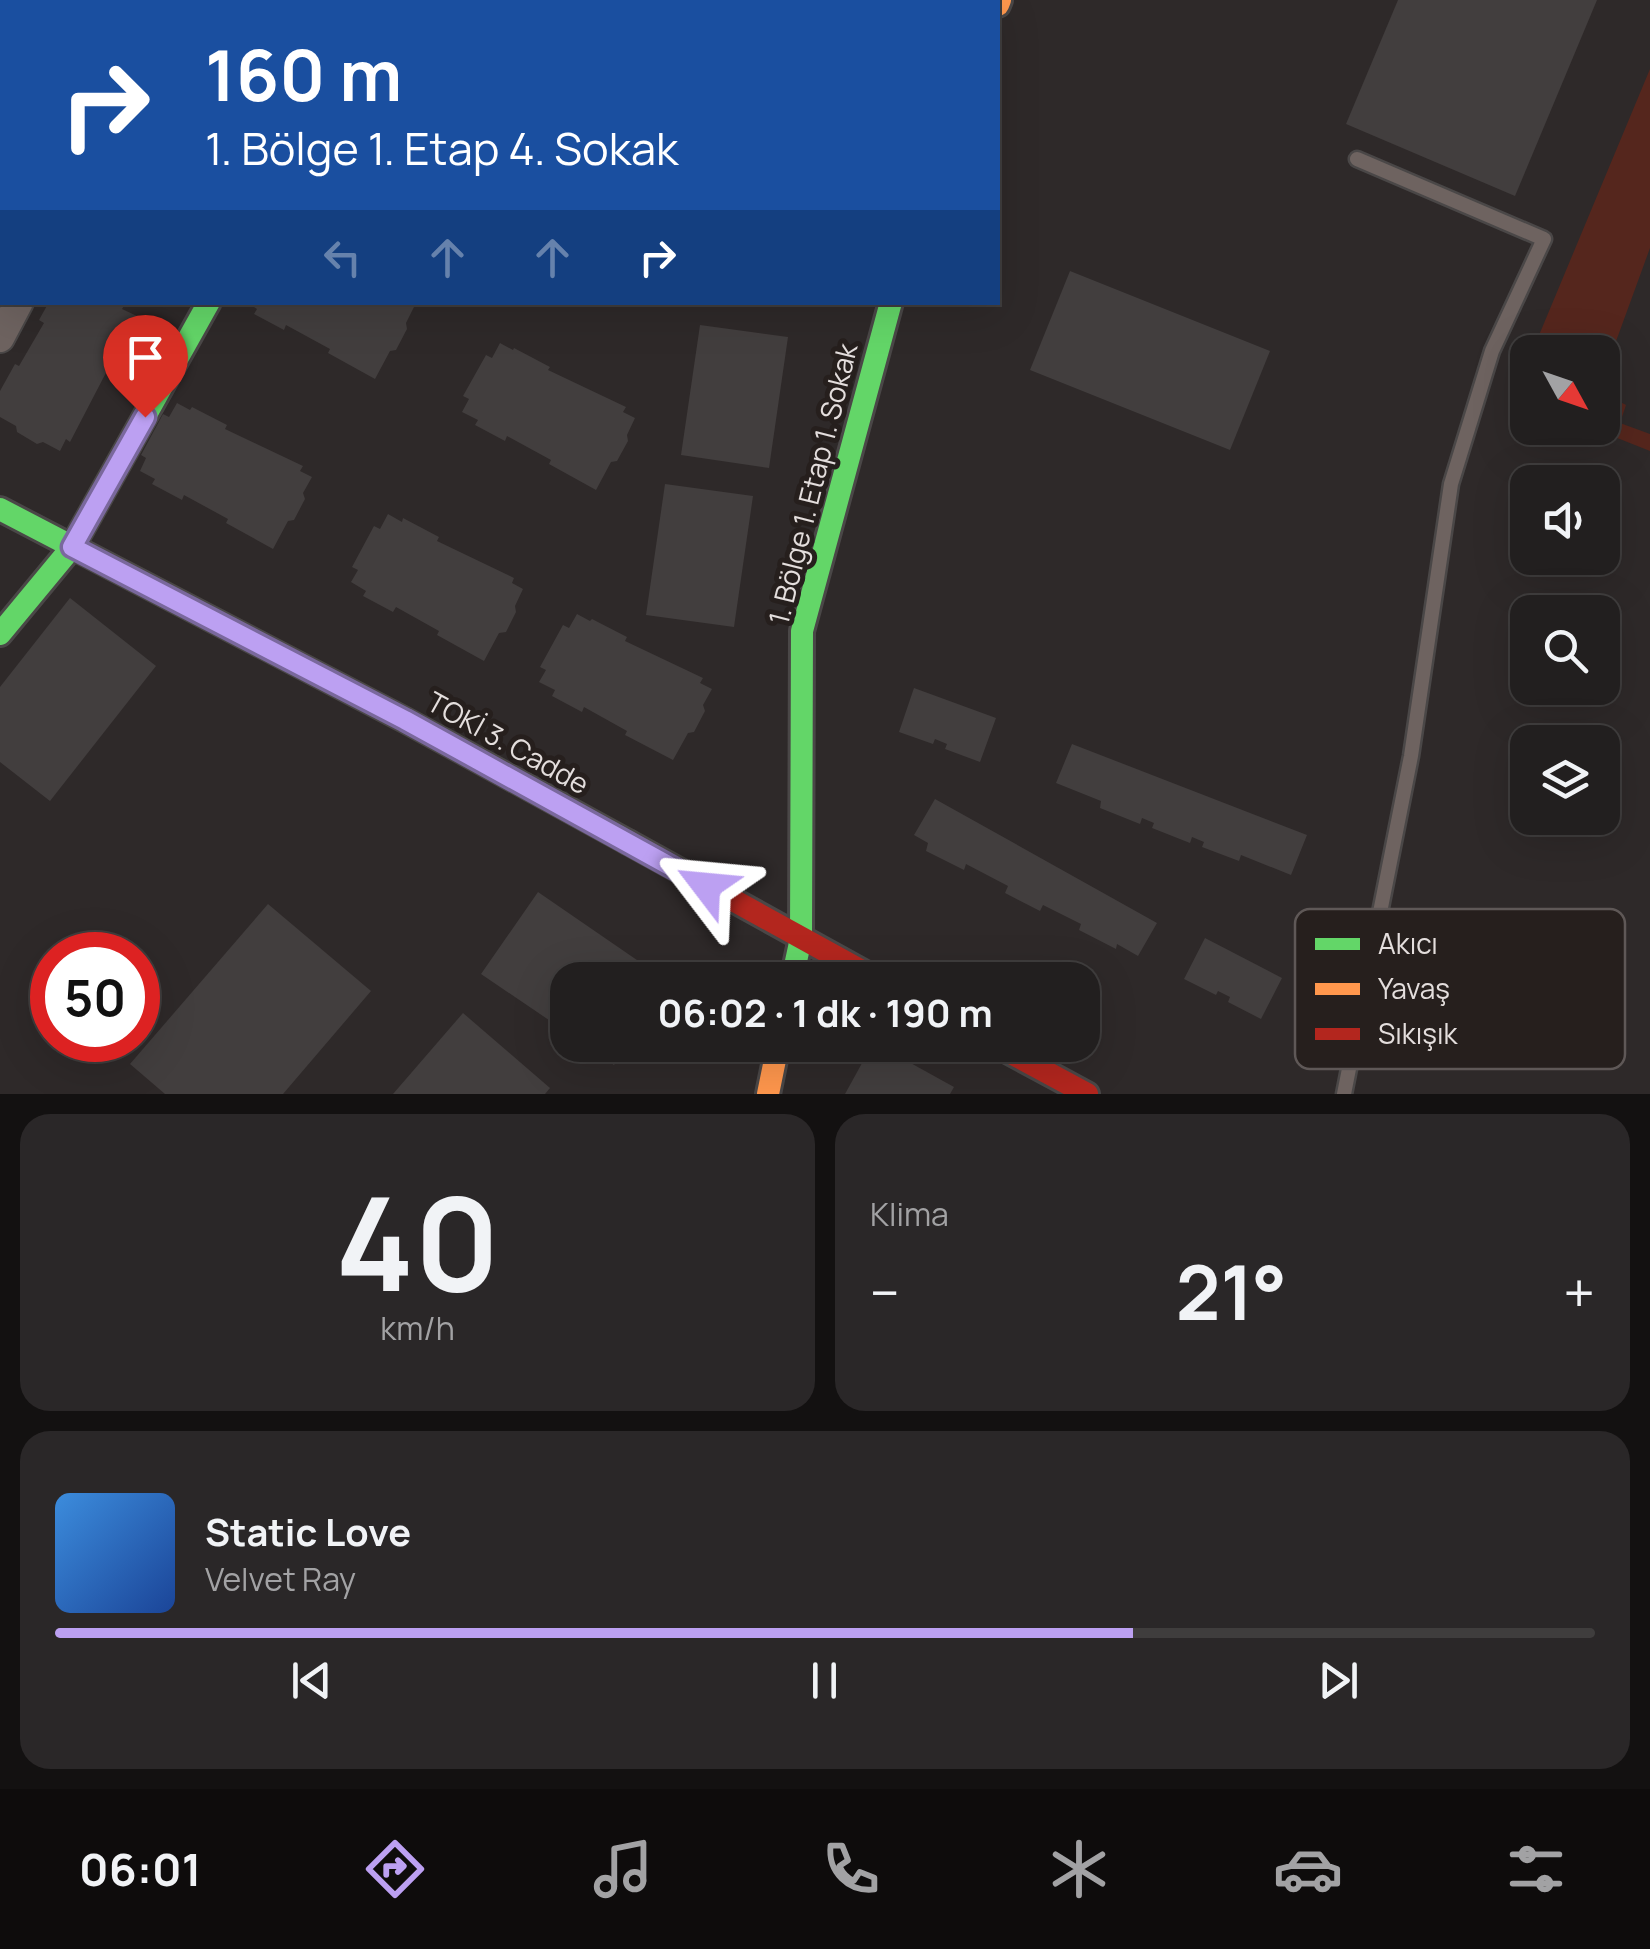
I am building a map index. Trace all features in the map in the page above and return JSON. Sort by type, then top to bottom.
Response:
[{"type":"street","points":[[0,338],[17,305]]},
{"type":"street","points":[[0,634],[72,547],[207,305]]},
{"type":"street","name":"1. Bölge 1. Etap 1. Sokak","points":[[796,962],[802,938],[802,631],[890,305]]},
{"type":"street","name":"TOKİ 3. Cadde","points":[[0,509],[405,720],[845,962]]},
{"type":"street","points":[[768,1094],[775,1062]]},
{"type":"street","points":[[1028,1062],[1087,1094]]},
{"type":"lane","points":[[1357,159],[1544,238],[1492,351],[1451,484],[1411,756],[1381,909]]},
{"type":"lane","points":[[1344,1094],[1349,1069]]},
{"type":"shaded area","points":[[1650,69],[1650,248],[1618,335],[1539,335]]},
{"type":"shaded area","points":[[1620,402],[1626,405],[1620,423]]},
{"type":"shaded area","points":[[1620,423],[1650,434],[1650,451],[1620,439]]},
{"type":"building","points":[[1398,0],[1597,0],[1515,196],[1346,124]]},
{"type":"building","points":[[1070,271],[1270,351],[1230,450],[1030,370]]},
{"type":"building","points":[[47,305],[124,305],[122,309],[137,316],[70,442],[66,439],[60,451],[43,442],[37,444],[0,417],[0,391],[44,323],[39,320]]},
{"type":"building","points":[[251,305],[414,307],[396,350],[390,351],[375,379],[286,325],[284,330],[254,314],[257,309]]},
{"type":"building","points":[[700,325],[788,337],[769,468],[681,455]]},
{"type":"building","points":[[500,343],[626,407],[623,412],[635,418],[628,441],[596,490],[507,436],[505,441],[475,425],[478,420],[462,412],[469,399],[463,396],[486,355],[492,358]]},
{"type":"building","points":[[177,403],[190,410],[192,407],[227,425],[225,429],[303,466],[300,471],[312,477],[294,520],[288,521],[273,549],[184,495],[182,500],[152,484],[155,479],[140,471],[146,458],[141,455],[163,414],[169,417]]},
{"type":"building","points":[[665,484],[753,496],[734,627],[646,615]]},
{"type":"building","points":[[388,514],[402,522],[403,518],[439,537],[437,541],[514,578],[512,583],[523,589],[506,632],[499,633],[484,661],[396,607],[393,612],[363,596],[366,591],[351,582],[358,570],[352,567],[374,526],[380,529]]},
{"type":"building","points":[[70,598],[156,666],[50,801],[0,762],[0,687]]},
{"type":"building","points":[[577,614],[703,678],[700,683],[712,689],[694,732],[688,733],[673,760],[625,735],[627,731],[584,707],[582,712],[552,696],[555,690],[539,682],[546,670],[540,667],[563,625],[569,628]]},
{"type":"building","points":[[914,688],[996,718],[980,762],[945,749],[947,744],[935,739],[933,744],[899,732]]},
{"type":"building","points":[[1072,744],[1307,835],[1291,875],[1241,855],[1239,861],[1202,847],[1204,842],[1192,837],[1190,843],[1152,828],[1154,823],[1142,818],[1140,824],[1100,808],[1101,801],[1056,783]]},
{"type":"building","points":[[935,799],[1157,923],[1138,956],[1079,930],[1081,924],[1043,905],[1040,911],[1005,893],[1008,886],[966,864],[964,870],[926,851],[928,843],[914,835]]},
{"type":"building","points":[[538,892],[640,962],[550,962],[550,1021],[481,974]]},
{"type":"building","points":[[268,904],[371,991],[283,1094],[165,1094],[130,1064],[160,1062],[160,1029]]},
{"type":"building","points":[[1205,938],[1282,978],[1261,1019],[1228,1002],[1230,997],[1218,991],[1216,995],[1184,979]]},
{"type":"building","points":[[463,1013],[550,1088],[545,1094],[393,1094]]},
{"type":"building","points":[[863,1062],[909,1062],[954,1087],[950,1094],[845,1094]]},
{"type":"traffic: fast","points":[[0,634],[72,547],[207,305]]},
{"type":"traffic: fast","points":[[796,962],[801,938],[802,631],[890,305]]},
{"type":"traffic: fast","points":[[0,509],[405,720],[628,842]]},
{"type":"traffic: slow","points":[[768,1094],[775,1062]]},
{"type":"traffic: jam","points":[[628,842],[845,962]]},
{"type":"traffic: jam","points":[[1028,1062],[1087,1094]]},
{"type":"route","points":[[145,417],[72,547],[405,720],[706,886]]}]
